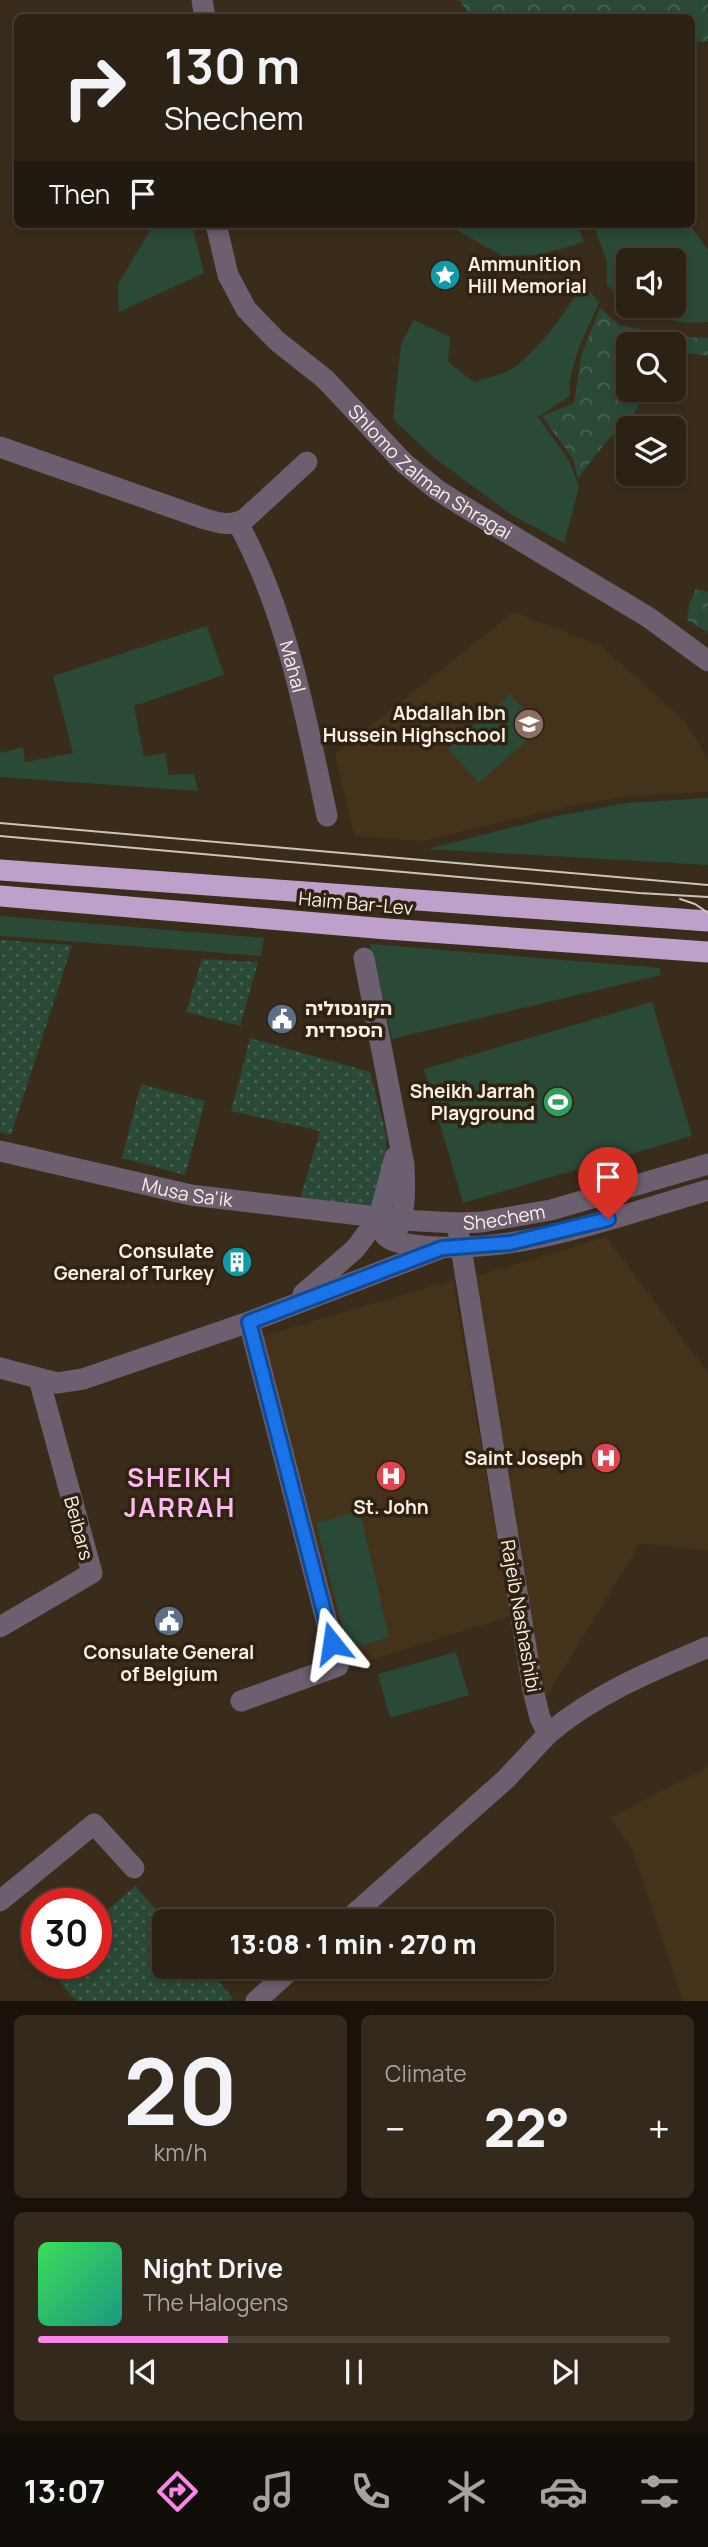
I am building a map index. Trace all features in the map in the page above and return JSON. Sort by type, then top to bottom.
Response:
[{"type":"highway","name":"Haim Bar-Lev","points":[[0,870],[708,921]]},
{"type":"highway","name":"Haim Bar-Lev","points":[[0,896],[708,953]]},
{"type":"street","name":"Shlomo Zalman Shragai","points":[[217,228],[228,275],[246,309],[277,341],[325,379],[404,463],[447,496],[656,622],[708,661]]},
{"type":"street","points":[[0,447],[217,523],[238,523],[307,462]]},
{"type":"street","name":"Mahal","points":[[238,523],[258,563],[279,623],[306,715],[327,816]]},
{"type":"street","points":[[347,1284],[372,1266],[393,1243],[402,1220],[405,1185],[364,958]]},
{"type":"street","points":[[393,1243],[382,1233],[379,1217],[398,1141]]},
{"type":"street","name":"Musa Sa'ik","points":[[0,1151],[191,1195],[379,1217]]},
{"type":"street","name":"Shechem","points":[[279,1310],[332,1270],[355,1248],[379,1217],[457,1223],[482,1222],[551,1210],[708,1164]]},
{"type":"street","name":"Shechem","points":[[393,1243],[450,1248],[510,1243],[559,1233],[708,1190]]},
{"type":"street","name":"Rajeib Nashashibi","points":[[457,1223],[450,1248],[533,1690],[540,1718],[548,1734]]},
{"type":"street","name":"Shechem","points":[[0,1368],[57,1383],[83,1379],[249,1322],[450,1248]]},
{"type":"street","points":[[242,1701],[338,1666],[249,1322]]},
{"type":"street","name":"Beibars","points":[[0,1627],[92,1573],[39,1379]]},
{"type":"street","points":[[360,1909],[506,1779],[548,1734],[570,1715],[594,1699],[708,1647]]},
{"type":"street","points":[[0,1901],[93,1824],[134,1868]]},
{"type":"street","points":[[256,2001],[281,1979]]},
{"type":"shaded area","name":"Abdallah Ibn Hussein Highschool","points":[[514,612],[601,646],[679,716],[692,732],[708,761],[708,792],[629,796],[569,806],[422,841],[354,836],[335,754]]},
{"type":"shaded area","name":"Saint Joseph","points":[[606,1237],[708,1373],[708,1551],[640,1543],[545,1699],[474,1277]]},
{"type":"shaded area","name":"St. John","points":[[453,1280],[510,1616],[346,1668],[260,1337]]},
{"type":"shaded area","points":[[708,1767],[708,2001],[683,2001],[631,1847],[610,1818]]},
{"type":"green space","points":[[459,0],[708,0],[708,41],[695,42],[695,14],[469,14]]},
{"type":"green space","points":[[152,228],[193,228],[204,273],[119,312],[118,284]]},
{"type":"green space","points":[[453,228],[579,228],[584,242],[539,255],[502,256]]},
{"type":"green space","points":[[595,228],[692,228],[708,250],[708,322],[686,323],[660,318],[686,318],[686,248],[616,248],[616,296],[607,285],[607,261]]},
{"type":"green space","points":[[583,282],[599,303],[575,360],[570,396],[538,417],[570,462],[579,487],[564,543],[510,514],[432,456],[393,419],[401,344],[414,320],[450,337],[448,362],[474,382],[510,370],[530,354],[570,305]]},
{"type":"green space","points":[[600,308],[619,325],[654,332],[616,332],[616,402],[640,402],[633,416],[616,416],[616,432],[578,479],[573,459],[542,416],[574,403],[581,356]]},
{"type":"green space","points":[[686,337],[708,338],[708,356],[686,353]]},
{"type":"green space","points":[[696,589],[708,592],[708,633],[687,620],[689,604]]},
{"type":"green space","points":[[207,626],[224,675],[134,706],[144,757],[165,753],[169,775],[194,774],[198,791],[0,777],[0,753],[23,747],[25,762],[73,753],[53,676]]},
{"type":"green space","points":[[510,694],[541,728],[479,783],[448,749]]},
{"type":"green space","points":[[708,798],[708,865],[428,849],[557,816],[626,803]]},
{"type":"green space","points":[[0,916],[264,938],[261,956],[0,936]]},
{"type":"green space","points":[[0,940],[72,945],[11,1135],[0,1132]]},
{"type":"green space","points":[[370,944],[660,968],[661,975],[392,1039]]},
{"type":"green space","points":[[202,959],[258,962],[240,1026],[186,1012]]},
{"type":"green space","name":"Sheikh Jarrah Playground","points":[[652,1002],[692,1136],[463,1203],[424,1069]]},
{"type":"green space","points":[[250,1038],[370,1072],[387,1137],[383,1180],[375,1205],[367,1208],[300,1199],[320,1131],[231,1111]]},
{"type":"green space","points":[[141,1084],[205,1101],[185,1175],[122,1158]]},
{"type":"green space","points":[[360,1511],[389,1637],[348,1650],[316,1523]]},
{"type":"green space","points":[[456,1652],[469,1695],[390,1718],[378,1674]]},
{"type":"green space","points":[[135,1886],[155,1909],[152,1909],[152,1979],[216,1979],[233,1998],[229,2001],[76,2001],[57,1979],[112,1979],[112,1906]]},
{"type":"tram line","points":[[0,823],[708,885]]},
{"type":"tram line","points":[[0,836],[708,897]]},
{"type":"tram line","points":[[680,899],[695,904],[708,913]]},
{"type":"place","name":"Ammunition Hill Memorial","points":[[445,275]]},
{"type":"place","name":"Abdallah Ibn Hussein Highschool","points":[[529,724]]},
{"type":"place","name":"הקונסוליה הספרדית","points":[[282,1019]]},
{"type":"place","name":"Sheikh Jarrah Playground","points":[[558,1102]]},
{"type":"place","name":"Consulate General of Turkey","points":[[237,1262]]},
{"type":"place","name":"Saint Joseph","points":[[606,1458]]},
{"type":"place","name":"St. John","points":[[391,1476]]},
{"type":"place","name":"Consulate General of Belgium","points":[[169,1621]]},
{"type":"district","name":"SHEIKH JARRAH","points":[[180,1492]]},
{"type":"route","points":[[332,1643],[249,1322],[442,1248],[510,1243],[608,1219]]}]
